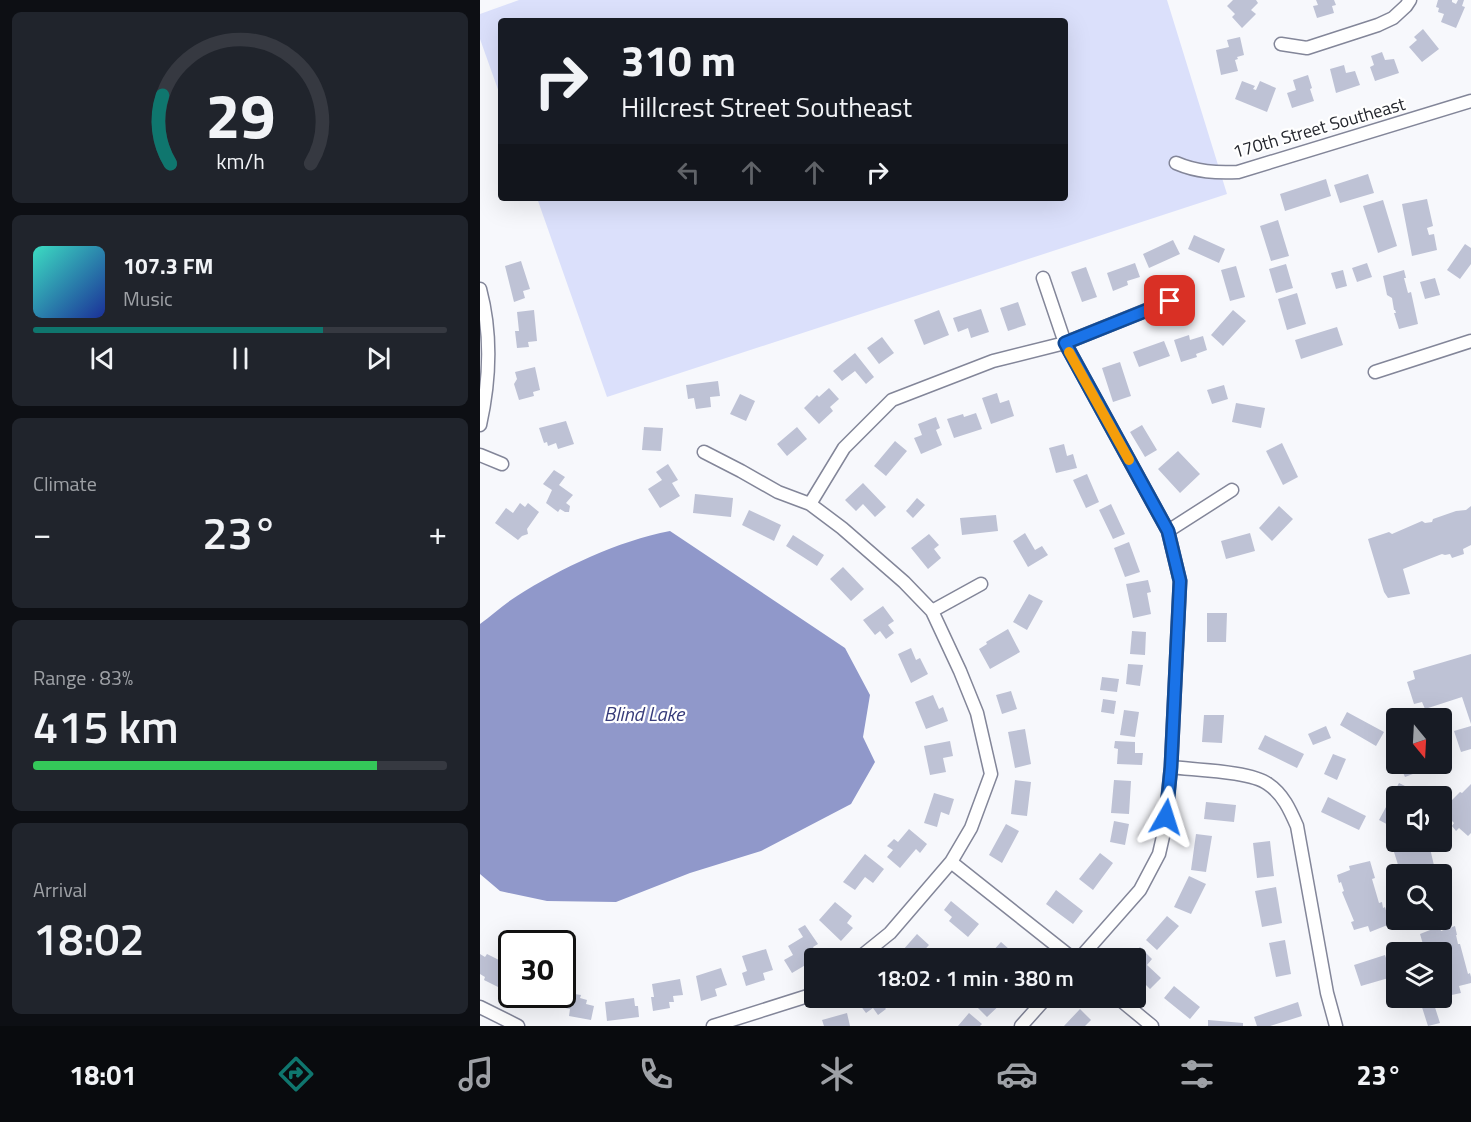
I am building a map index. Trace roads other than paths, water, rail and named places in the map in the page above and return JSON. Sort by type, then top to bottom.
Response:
[{"type":"street","points":[[1281,44],[1307,48],[1378,25],[1393,18],[1410,0]]},
{"type":"street","name":"170th Street Southeast","points":[[1176,163],[1189,169],[1212,173],[1238,172],[1471,101]]},
{"type":"street","points":[[1043,278],[1065,343],[1168,531],[1180,581],[1171,767],[1164,832],[1159,854],[1140,890],[1089,948]]},
{"type":"street","points":[[480,289],[488,334],[489,358],[488,379],[480,425]]},
{"type":"street","points":[[810,504],[843,448],[892,400],[993,361],[1065,343],[1184,295]]},
{"type":"street","points":[[1375,372],[1471,341]]},
{"type":"street","points":[[704,452],[778,492],[810,504],[842,528],[904,582],[932,611],[977,713],[991,774],[971,828],[951,862],[890,933],[871,948]]},
{"type":"street","points":[[480,455],[502,464]]},
{"type":"street","points":[[1168,531],[1232,490]]},
{"type":"street","points":[[932,611],[981,584]]},
{"type":"street","points":[[1171,767],[1248,776],[1266,782],[1287,804],[1297,826],[1327,993],[1336,1026]]},
{"type":"street","points":[[951,862],[1059,948]]},
{"type":"street","points":[[713,1026],[804,997]]},
{"type":"street","points":[[480,1007],[518,1026]]},
{"type":"street","points":[[1021,1026],[1037,1008]]},
{"type":"street","points":[[1130,1008],[1152,1026]]},
{"type":"water","name":"Blind Lake","points":[[670,531],[845,648],[870,695],[863,737],[875,762],[851,804],[761,851],[690,873],[616,902],[547,901],[500,891],[480,874],[480,624],[517,596],[552,575],[630,541]]}]
